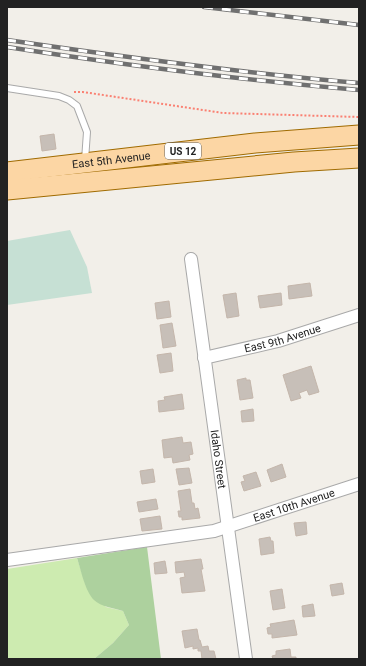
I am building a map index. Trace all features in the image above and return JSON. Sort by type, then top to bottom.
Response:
[{"type":"main road","name":"East 5th Avenue","points":[[7,190],[86,172],[255,143],[359,135]]},
{"type":"main road","name":"East 5th Avenue","points":[[7,172],[86,172],[359,158]]},
{"type":"street","name":"Idaho Street","points":[[191,259],[246,659]]},
{"type":"street","name":"East 9th Avenue","points":[[204,358],[278,341],[359,315]]},
{"type":"street","name":"East 10th Avenue","points":[[7,560],[214,531],[359,484]]},
{"type":"lane","points":[[7,88],[59,96],[69,100],[77,106],[87,132],[86,172]]},
{"type":"path","points":[[59,96],[83,92],[223,114],[359,117]]},
{"type":"green space","points":[[70,230],[87,267],[92,293],[7,305],[7,241]]},
{"type":"green space","points":[[147,547],[161,659],[94,659],[113,643],[129,625],[123,611],[100,604],[94,600],[86,586],[77,558]]},
{"type":"green space","points":[[77,558],[86,586],[106,607],[123,611],[129,625],[113,643],[94,659],[7,659],[7,569]]},
{"type":"building","points":[[54,134],[56,149],[42,151],[40,136]]},
{"type":"building","points":[[310,283],[312,296],[289,299],[288,286]]},
{"type":"building","points":[[236,293],[239,316],[227,318],[223,295]]},
{"type":"building","points":[[281,293],[282,305],[260,308],[258,296]]},
{"type":"building","points":[[169,301],[171,317],[157,319],[155,303]]},
{"type":"building","points":[[172,323],[176,346],[163,348],[160,325]]},
{"type":"building","points":[[171,353],[173,371],[160,373],[157,355]]},
{"type":"building","points":[[311,366],[319,392],[309,395],[307,390],[299,393],[301,398],[291,401],[283,375]]},
{"type":"building","points":[[246,378],[246,380],[250,380],[253,398],[240,400],[237,380]]},
{"type":"building","points":[[182,394],[184,409],[159,412],[158,401],[165,400],[164,397]]},
{"type":"building","points":[[253,409],[254,421],[242,422],[241,411]]},
{"type":"building","points":[[182,437],[183,443],[191,442],[193,454],[189,455],[190,460],[173,463],[172,457],[164,458],[162,440]]},
{"type":"building","points":[[282,464],[286,477],[271,482],[267,470]]},
{"type":"building","points":[[189,468],[192,483],[179,485],[176,469]]},
{"type":"building","points":[[153,469],[155,482],[142,484],[140,471]]},
{"type":"building","points":[[256,472],[261,486],[244,491],[241,482],[245,481],[243,476]]},
{"type":"building","points":[[190,489],[192,503],[194,503],[195,509],[198,508],[200,518],[182,520],[182,517],[179,517],[178,511],[181,511],[178,491]]},
{"type":"building","points":[[156,499],[158,509],[139,512],[137,502]]},
{"type":"building","points":[[160,516],[162,529],[142,531],[140,519]]},
{"type":"building","points":[[306,522],[307,534],[296,536],[294,523]]},
{"type":"building","points":[[270,537],[271,541],[273,541],[274,553],[261,555],[259,539]]},
{"type":"building","points":[[201,559],[203,569],[201,569],[205,591],[182,593],[180,578],[185,577],[184,572],[176,573],[175,562]]},
{"type":"building","points":[[165,561],[167,573],[155,574],[154,563]]},
{"type":"building","points":[[342,583],[344,594],[332,596],[330,585]]},
{"type":"building","points":[[282,589],[285,608],[273,610],[270,591]]},
{"type":"building","points":[[313,604],[315,616],[303,617],[302,606]]},
{"type":"building","points":[[294,620],[297,635],[272,638],[272,634],[268,634],[267,628],[271,627],[270,624]]},
{"type":"building","points":[[197,629],[202,647],[208,646],[209,651],[214,651],[216,659],[202,659],[201,651],[198,651],[198,648],[193,649],[193,646],[185,648],[182,631]]},
{"type":"building","points":[[290,649],[291,657],[296,657],[296,659],[273,659],[272,656],[276,655],[276,651]]},
{"type":"railway","points":[[204,7],[359,25]]},
{"type":"railway","points":[[7,40],[183,64],[359,83]]},
{"type":"railway","points":[[7,47],[183,72],[359,90]]}]
